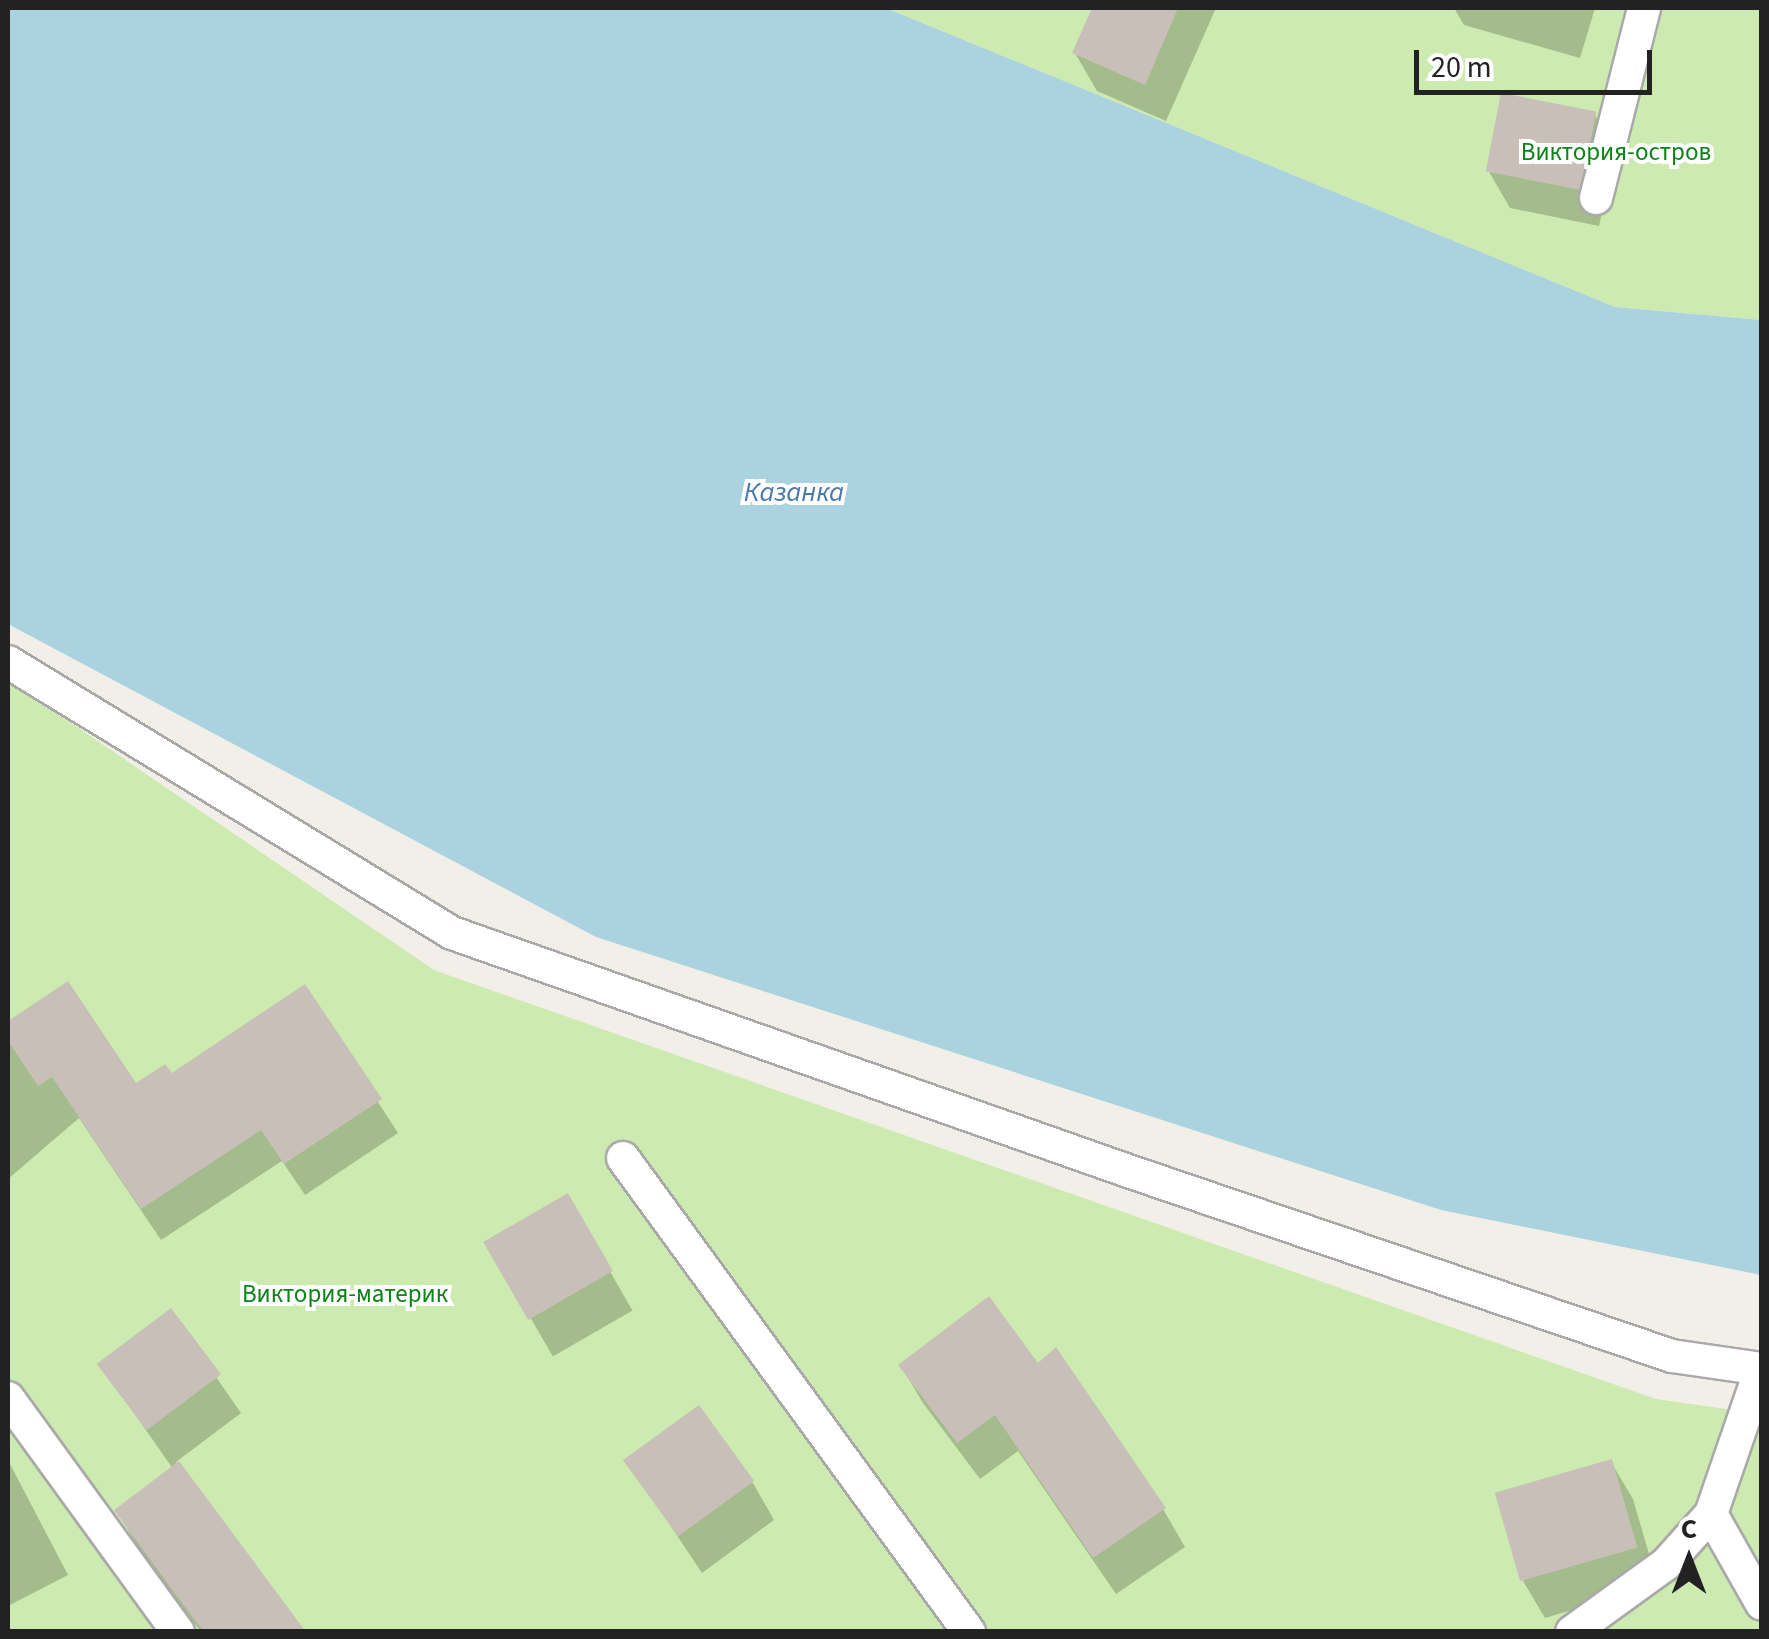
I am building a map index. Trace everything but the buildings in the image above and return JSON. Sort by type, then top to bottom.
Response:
[{"type":"lane","points":[[1596,198],[1644,8]]},
{"type":"lane","points":[[8,662],[452,933],[1134,1174],[1672,1356],[1761,1369],[1711,1514],[1666,1564],[1572,1632]]},
{"type":"lane","points":[[623,1158],[969,1632]]},
{"type":"lane","points":[[8,1398],[178,1632]]},
{"type":"lane","points":[[1711,1514],[1762,1604]]},
{"type":"green space","name":"Виктория-остров","points":[[886,8],[1761,8],[1761,320],[1615,307]]},
{"type":"green space","name":"Виктория-материк","points":[[8,680],[434,970],[1656,1399],[1761,1414],[1761,1631],[8,1631]]},
{"type":"water","name":"Казанка","points":[[8,8],[886,8],[1615,307],[1761,320],[1761,1275],[1441,1210],[596,937],[8,624]]}]
